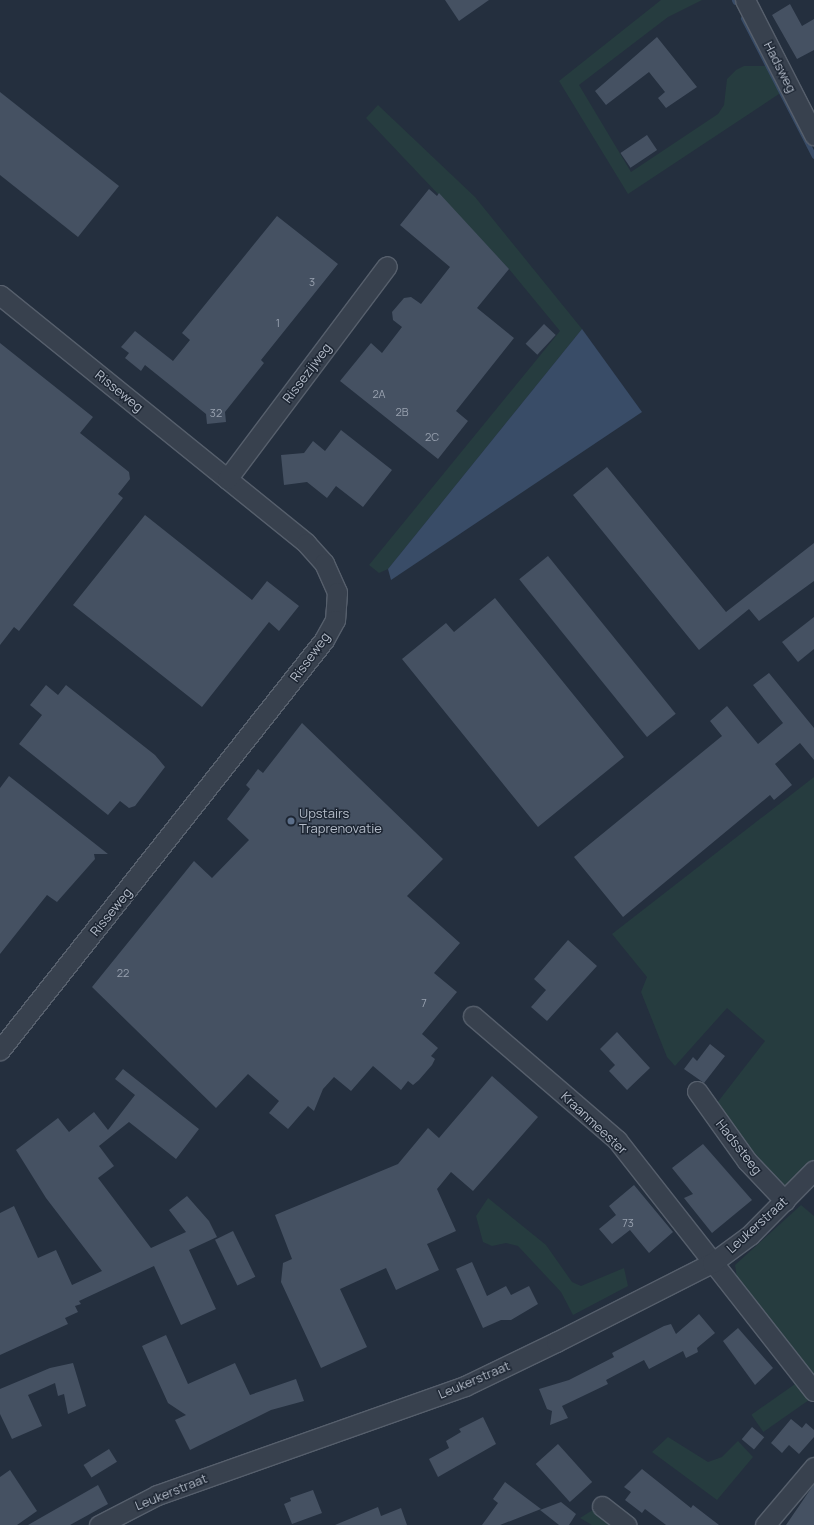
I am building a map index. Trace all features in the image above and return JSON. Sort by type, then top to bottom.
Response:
[{"type":"street","name":"Hadsweg","points":[[745,0],[814,135]]},
{"type":"street","name":"Rissezijweg","points":[[227,479],[387,266]]},
{"type":"street","name":"Risseweg","points":[[0,295],[306,543],[324,563],[336,592],[335,620],[324,640],[241,749],[0,1050]]},
{"type":"street","name":"Kraanmeester","points":[[473,1016],[617,1140],[712,1263],[814,1391]]},
{"type":"street","name":"Hadssteeg","points":[[697,1091],[747,1161],[785,1201]]},
{"type":"street","name":"Leukerstraat","points":[[99,1525],[157,1495],[465,1386],[712,1263],[785,1201],[814,1170]]},
{"type":"street","points":[[765,1525],[814,1467]]},
{"type":"street","points":[[602,1506],[626,1525]]},
{"type":"green space","points":[[661,0],[702,0],[668,17],[579,85],[631,172],[718,114],[724,105],[727,79],[736,70],[744,66],[774,66],[785,90],[628,194],[559,81]]},
{"type":"green space","points":[[378,105],[475,197],[582,329],[388,569],[379,573],[369,565],[560,331],[509,269],[366,118]]},
{"type":"green space","points":[[814,777],[814,1159],[784,1191],[759,1165],[717,1103],[765,1041],[727,1008],[675,1066],[667,1057],[641,992],[647,977],[612,934]]},
{"type":"green space","points":[[488,1198],[546,1245],[572,1282],[581,1286],[624,1268],[628,1286],[573,1315],[561,1292],[518,1246],[506,1243],[492,1246],[483,1242],[476,1216]]},
{"type":"green space","points":[[801,1205],[814,1216],[814,1380],[737,1278],[735,1265]]},
{"type":"green space","points":[[798,1382],[810,1399],[763,1432],[751,1415]]},
{"type":"green space","points":[[668,1437],[708,1462],[722,1457],[738,1441],[753,1457],[717,1500],[652,1452]]},
{"type":"green space","points":[[599,1506],[623,1525],[592,1525],[580,1518]]},
{"type":"water","points":[[582,329],[642,412],[391,580],[388,569]]},
{"type":"building","points":[[445,0],[489,0],[459,21]]},
{"type":"building","points":[[790,4],[802,26],[814,19],[814,50],[797,59],[772,15]]},
{"type":"building","points":[[657,37],[697,87],[666,108],[658,98],[665,92],[649,72],[606,105],[595,91]]},
{"type":"building","points":[[0,92],[119,186],[78,237],[0,175]]},
{"type":"building","points":[[647,135],[657,150],[631,168],[620,153]]},
{"type":"building","points":[[429,189],[437,196],[439,193],[509,269],[477,308],[514,338],[456,411],[468,421],[438,459],[340,381],[371,343],[382,353],[402,327],[393,320],[392,312],[404,298],[411,297],[421,304],[450,267],[400,225]]},
{"type":"building","points":[[277,216],[338,264],[261,360],[264,363],[225,412],[226,422],[207,424],[206,414],[145,365],[141,371],[125,358],[129,353],[121,347],[135,331],[173,361],[190,340],[182,333]]},
{"type":"building","points":[[544,324],[556,335],[537,355],[526,344]]},
{"type":"building","points":[[0,343],[93,417],[80,433],[129,472],[130,479],[118,494],[123,498],[19,631],[14,627],[0,645]]},
{"type":"building","points":[[341,430],[392,470],[363,507],[336,486],[327,498],[307,482],[284,485],[281,455],[304,453],[313,441],[325,451]]},
{"type":"building","points":[[607,467],[726,612],[814,543],[814,581],[759,621],[749,609],[699,650],[573,495]]},
{"type":"building","points":[[145,515],[252,600],[267,581],[299,606],[279,631],[269,622],[202,707],[73,605]]},
{"type":"building","points":[[548,556],[676,714],[647,737],[519,579]]},
{"type":"building","points":[[495,598],[624,757],[538,827],[402,659],[446,623],[454,632]]},
{"type":"building","points":[[814,617],[814,649],[798,662],[782,642]]},
{"type":"building","points":[[769,673],[814,728],[814,760],[800,743],[775,764],[792,785],[774,800],[770,795],[623,917],[574,857],[722,736],[710,721],[727,706],[758,744],[783,723],[753,685]]},
{"type":"building","points":[[46,685],[58,695],[66,685],[155,755],[165,767],[135,806],[129,808],[120,801],[108,815],[19,744],[42,715],[30,705]]},
{"type":"building","points":[[302,723],[443,859],[407,896],[460,943],[434,973],[457,992],[422,1034],[438,1048],[431,1056],[435,1059],[432,1065],[419,1080],[413,1085],[408,1081],[401,1090],[373,1066],[351,1091],[334,1077],[323,1089],[314,1111],[308,1106],[288,1129],[269,1113],[279,1101],[248,1074],[216,1108],[92,987],[194,861],[212,878],[249,840],[227,819],[250,789],[246,785],[258,769],[263,773]]},
{"type":"building","points":[[9,776],[108,854],[94,854],[95,859],[57,902],[47,895],[0,954],[0,788]]},
{"type":"building","points":[[568,940],[597,966],[547,1021],[531,1007],[546,990],[534,979]]},
{"type":"building","points":[[617,1032],[650,1068],[627,1090],[609,1071],[615,1065],[600,1049]]},
{"type":"building","points":[[710,1044],[725,1056],[704,1083],[684,1069],[693,1057],[697,1061]]},
{"type":"building","points":[[123,1069],[199,1129],[176,1159],[129,1122],[99,1146],[114,1166],[98,1178],[151,1248],[186,1232],[169,1210],[187,1196],[209,1221],[217,1237],[189,1250],[216,1309],[181,1325],[154,1266],[79,1301],[81,1304],[75,1306],[78,1312],[65,1318],[68,1324],[0,1355],[0,1213],[14,1206],[38,1258],[56,1250],[72,1285],[102,1271],[46,1198],[16,1150],[58,1118],[69,1132],[94,1112],[108,1130],[135,1095],[115,1079]]},
{"type":"building","points":[[492,1076],[538,1117],[473,1191],[451,1172],[437,1189],[456,1231],[427,1244],[439,1270],[396,1290],[386,1268],[340,1289],[367,1347],[321,1368],[281,1282],[283,1263],[292,1259],[275,1215],[398,1164],[428,1128],[439,1138]]},
{"type":"building","points":[[703,1144],[752,1200],[712,1233],[684,1198],[693,1194],[672,1168]]},
{"type":"building","points":[[634,1185],[673,1232],[649,1253],[630,1230],[612,1244],[599,1229],[616,1215],[609,1206]]},
{"type":"building","points":[[233,1231],[255,1277],[237,1286],[215,1240]]},
{"type":"building","points":[[472,1262],[487,1296],[506,1286],[511,1295],[529,1286],[538,1304],[511,1320],[501,1320],[483,1328],[456,1269]]},
{"type":"building","points":[[699,1314],[715,1333],[697,1348],[698,1352],[686,1358],[683,1351],[649,1369],[644,1360],[606,1380],[608,1384],[562,1406],[568,1418],[550,1425],[552,1411],[547,1409],[539,1389],[569,1380],[614,1357],[612,1353],[664,1326],[671,1324],[676,1334]]},
{"type":"building","points":[[738,1328],[773,1368],[755,1385],[723,1341]]},
{"type":"building","points":[[166,1335],[188,1384],[235,1363],[250,1395],[296,1379],[304,1401],[271,1410],[190,1450],[175,1420],[186,1415],[168,1403],[142,1346]]},
{"type":"building","points":[[73,1363],[86,1406],[68,1414],[64,1394],[58,1396],[55,1383],[28,1395],[42,1426],[12,1439],[0,1414],[0,1389],[50,1368]]},
{"type":"building","points":[[483,1417],[496,1444],[438,1477],[429,1459],[449,1448],[446,1441],[461,1432],[459,1429]]},
{"type":"building","points":[[791,1419],[802,1428],[806,1423],[814,1430],[814,1437],[799,1454],[789,1445],[782,1453],[771,1443]]},
{"type":"building","points":[[752,1427],[764,1437],[754,1450],[742,1439]]},
{"type":"building","points":[[558,1444],[592,1482],[570,1502],[536,1464]]},
{"type":"building","points":[[109,1449],[117,1462],[92,1478],[84,1465]]},
{"type":"building","points":[[642,1469],[691,1508],[693,1505],[719,1525],[666,1525],[645,1509],[642,1513],[625,1500],[631,1492],[624,1487]]},
{"type":"building","points":[[10,1470],[37,1511],[17,1525],[0,1525],[0,1477]]},
{"type":"building","points":[[505,1482],[541,1509],[500,1525],[482,1525],[498,1503],[493,1499]]},
{"type":"building","points":[[814,1484],[814,1525],[786,1525],[812,1487]]},
{"type":"building","points":[[98,1485],[108,1504],[70,1525],[28,1525]]},
{"type":"building","points":[[313,1490],[322,1513],[292,1524],[284,1504],[291,1501],[290,1498]]},
{"type":"building","points":[[561,1502],[576,1514],[569,1525],[559,1525],[540,1510]]},
{"type":"building","points":[[378,1507],[381,1516],[401,1508],[407,1525],[335,1525]]},
{"type":"waterway","points":[[743,18],[814,156]]},
{"type":"place","name":"Upstairs Traprenovatie","points":[[291,821]]}]
